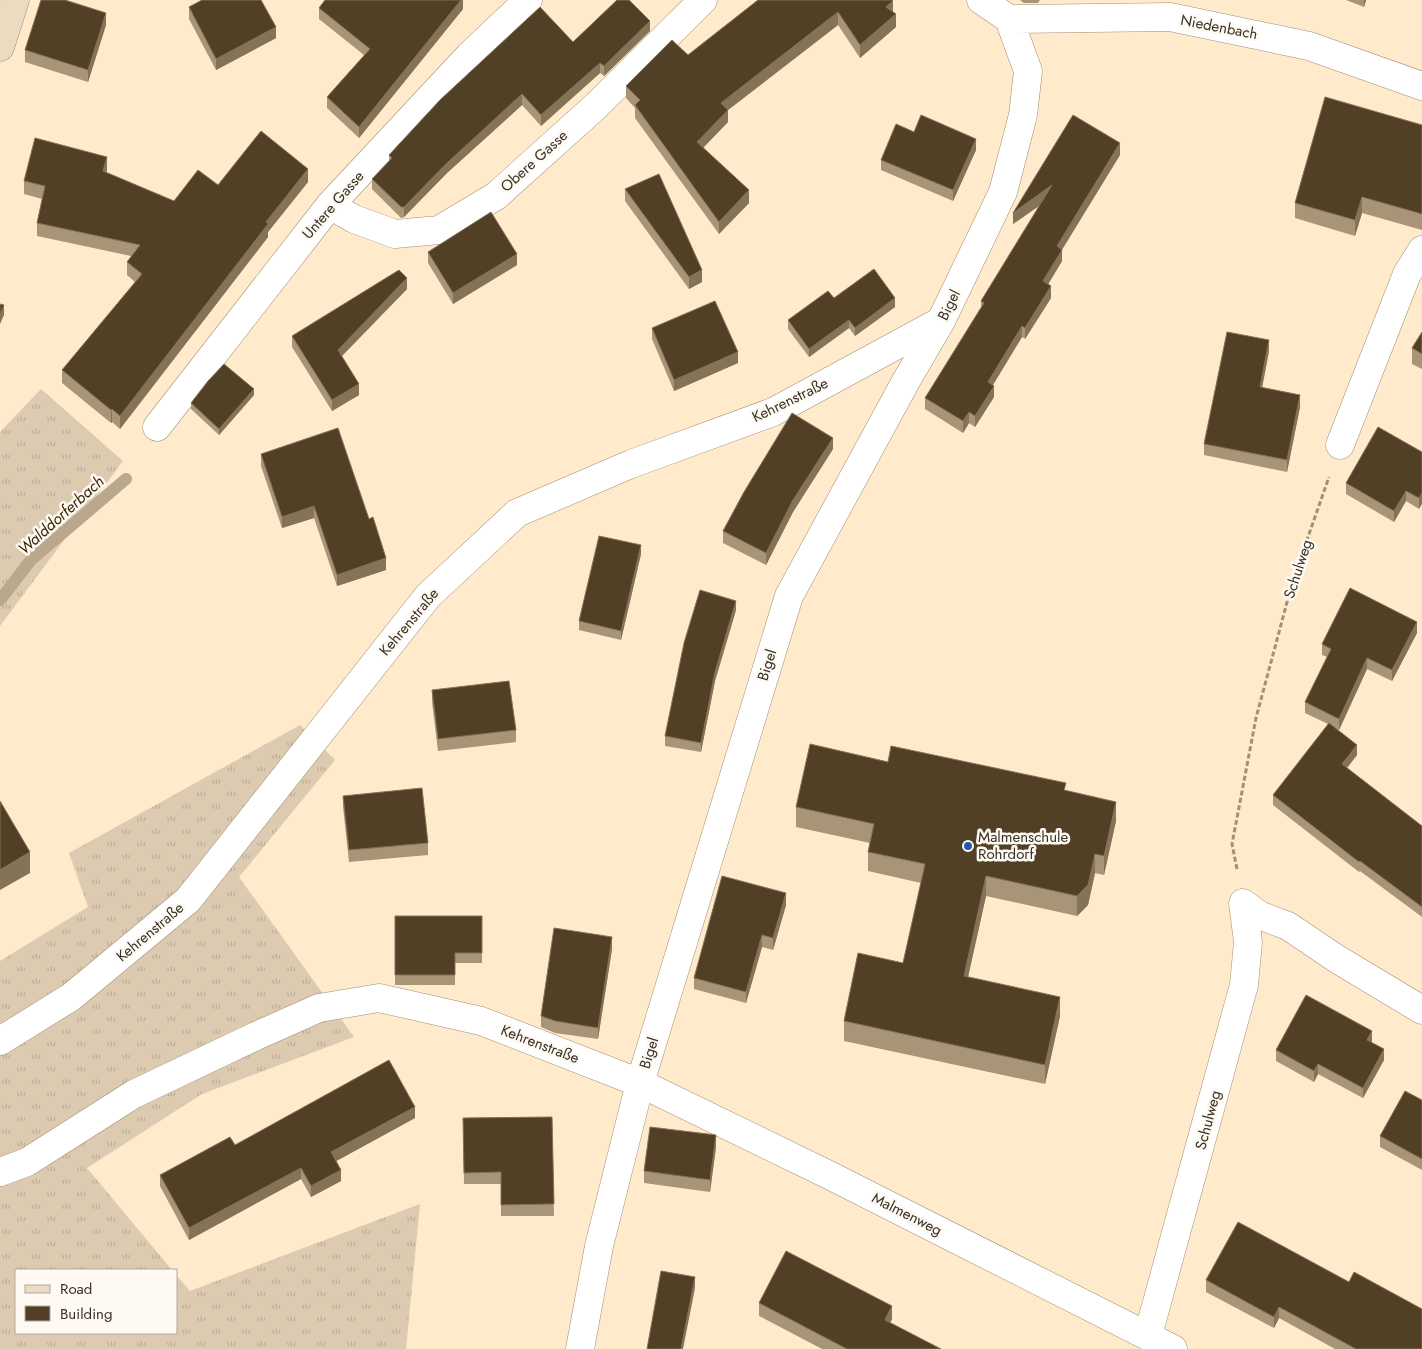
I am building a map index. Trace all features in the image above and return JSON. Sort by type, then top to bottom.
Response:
[{"type":"street","points":[[0,47],[15,0]]},
{"type":"street","name":"Untere Gasse","points":[[157,427],[330,205],[469,56],[528,0]]},
{"type":"street","name":"Obere Gasse","points":[[330,205],[354,219],[395,234],[440,230],[496,196],[596,106],[703,0]]},
{"type":"street","points":[[981,0],[1009,19]]},
{"type":"street","name":"Niedenbach","points":[[1009,19],[1170,18],[1309,46],[1422,86]]},
{"type":"street","name":"Bigel","points":[[580,1349],[598,1246],[640,1083],[789,596],[906,381],[942,321],[1003,192],[1022,115],[1028,71],[1009,19]]},
{"type":"street","points":[[1340,445],[1407,274],[1422,250]]},
{"type":"street","name":"Kehrenstraße","points":[[0,1041],[71,997],[188,900],[428,596],[517,513],[631,464],[773,412],[942,321]]},
{"type":"street","points":[[1243,903],[1259,915],[1288,926],[1337,959],[1422,1010]]},
{"type":"street","name":"Schulweg","points":[[1148,1335],[1244,985],[1248,942],[1243,903]]},
{"type":"street","name":"Kehrenstraße","points":[[0,1172],[28,1162],[134,1094],[256,1036],[319,1008],[379,998],[481,1021],[640,1083]]},
{"type":"street","name":"Malmenweg","points":[[640,1083],[838,1179],[1173,1349]]},
{"type":"path","name":"Schulweg","points":[[1243,903],[1232,844],[1256,718],[1293,580],[1340,445]]},
{"type":"green space","points":[[41,389],[123,461],[0,626],[0,432]]},
{"type":"green space","points":[[300,725],[335,760],[239,877],[354,1037],[202,1094],[87,1168],[171,1269],[15,1269],[15,1334],[178,1334],[178,1277],[190,1291],[420,1204],[406,1349],[0,1349],[0,961],[88,907],[69,853]]},
{"type":"building","points":[[41,0],[65,0],[106,13],[88,70],[25,50]]},
{"type":"building","points":[[202,0],[261,0],[276,27],[216,59],[189,7]]},
{"type":"building","points":[[325,0],[461,0],[359,127],[327,97],[370,49],[319,8]]},
{"type":"building","points":[[617,0],[629,0],[650,21],[604,66],[600,63],[541,115],[522,94],[447,163],[404,207],[401,207],[372,179],[392,158],[389,155],[440,100],[540,7],[573,42]]},
{"type":"building","points":[[758,0],[892,0],[886,7],[896,14],[860,45],[838,12],[721,103],[728,110],[697,142],[749,190],[719,222],[635,105],[640,100],[626,86],[672,40],[688,55]]},
{"type":"building","points":[[1325,97],[1422,125],[1422,214],[1362,197],[1355,220],[1295,203]]},
{"type":"building","points":[[921,115],[976,139],[953,190],[881,160],[896,124],[914,132]]},
{"type":"building","points":[[1073,115],[1120,143],[1057,246],[1062,250],[1043,281],[1051,286],[1025,328],[1022,326],[988,382],[994,386],[975,416],[969,412],[963,421],[925,398],[984,303],[981,301],[1052,185],[1013,213]]},
{"type":"building","points":[[261,131],[308,169],[120,416],[62,370],[142,274],[127,262],[140,245],[37,223],[45,186],[24,181],[35,138],[107,157],[103,171],[174,201],[198,170],[218,185]]},
{"type":"building","points":[[659,174],[702,270],[689,277],[625,189]]},
{"type":"building","points":[[491,212],[517,254],[453,293],[428,252]]},
{"type":"building","points":[[874,269],[895,298],[855,328],[849,320],[809,349],[788,320],[828,291],[834,298]]},
{"type":"building","points":[[399,270],[407,278],[338,350],[359,384],[332,400],[292,336]]},
{"type":"building","points":[[715,301],[738,352],[674,380],[652,328]]},
{"type":"building","points":[[0,304],[4,305],[0,315]]},
{"type":"building","points":[[1227,332],[1269,340],[1260,387],[1300,395],[1287,460],[1204,444]]},
{"type":"building","points":[[1422,332],[1422,354],[1412,348]]},
{"type":"building","points":[[224,364],[254,389],[219,429],[191,403]]},
{"type":"building","points":[[792,413],[833,438],[793,500],[766,553],[723,531],[744,492]]},
{"type":"building","points":[[1378,427],[1422,452],[1422,493],[1419,498],[1406,491],[1394,511],[1346,483]]},
{"type":"building","points":[[338,428],[369,519],[373,517],[386,558],[337,575],[314,506],[282,517],[261,454]]},
{"type":"building","points":[[599,536],[641,545],[621,631],[579,621]]},
{"type":"building","points":[[1350,588],[1417,622],[1392,670],[1367,658],[1339,719],[1305,702],[1331,649],[1322,644]]},
{"type":"building","points":[[700,590],[736,601],[715,672],[701,743],[665,736],[684,643]]},
{"type":"building","points":[[509,681],[516,730],[438,739],[432,690]]},
{"type":"building","points":[[1329,723],[1357,745],[1342,764],[1422,826],[1422,907],[1359,862],[1273,795]]},
{"type":"building","points":[[810,744],[888,762],[891,746],[1066,783],[1064,790],[1116,802],[1104,856],[1095,854],[1088,885],[1077,896],[986,876],[964,976],[1060,997],[1045,1065],[844,1021],[858,953],[903,963],[925,864],[868,852],[874,824],[796,807]]},
{"type":"building","points":[[422,788],[428,843],[349,850],[343,796]]},
{"type":"building","points":[[0,801],[30,852],[0,870]]},
{"type":"building","points":[[722,876],[786,893],[773,938],[762,935],[746,992],[694,978]]},
{"type":"building","points":[[395,916],[482,916],[482,953],[455,953],[455,975],[395,975]]},
{"type":"building","points":[[554,928],[612,937],[598,1028],[555,1021],[541,1016]]},
{"type":"building","points":[[1306,995],[1372,1031],[1367,1040],[1384,1049],[1363,1088],[1318,1064],[1314,1071],[1276,1050]]},
{"type":"building","points":[[389,1060],[415,1107],[331,1152],[341,1170],[311,1186],[301,1168],[189,1228],[160,1175],[230,1137],[235,1145]]},
{"type":"building","points":[[1405,1091],[1422,1100],[1422,1159],[1380,1136]]},
{"type":"building","points":[[552,1117],[554,1204],[501,1205],[501,1172],[464,1173],[463,1118]]},
{"type":"building","points":[[650,1127],[716,1135],[710,1180],[644,1171]]},
{"type":"building","points":[[1238,1222],[1349,1282],[1354,1272],[1422,1309],[1422,1349],[1356,1349],[1279,1307],[1274,1317],[1206,1280]]},
{"type":"building","points":[[786,1251],[892,1306],[885,1320],[941,1349],[847,1349],[759,1303]]},
{"type":"building","points":[[661,1271],[695,1277],[681,1349],[647,1349]]},
{"type":"waterway","name":"Walddorferbach","points":[[0,600],[31,560],[126,479]]},
{"type":"place","name":"Malmenschule Rohrdorf","points":[[968,846]]}]
